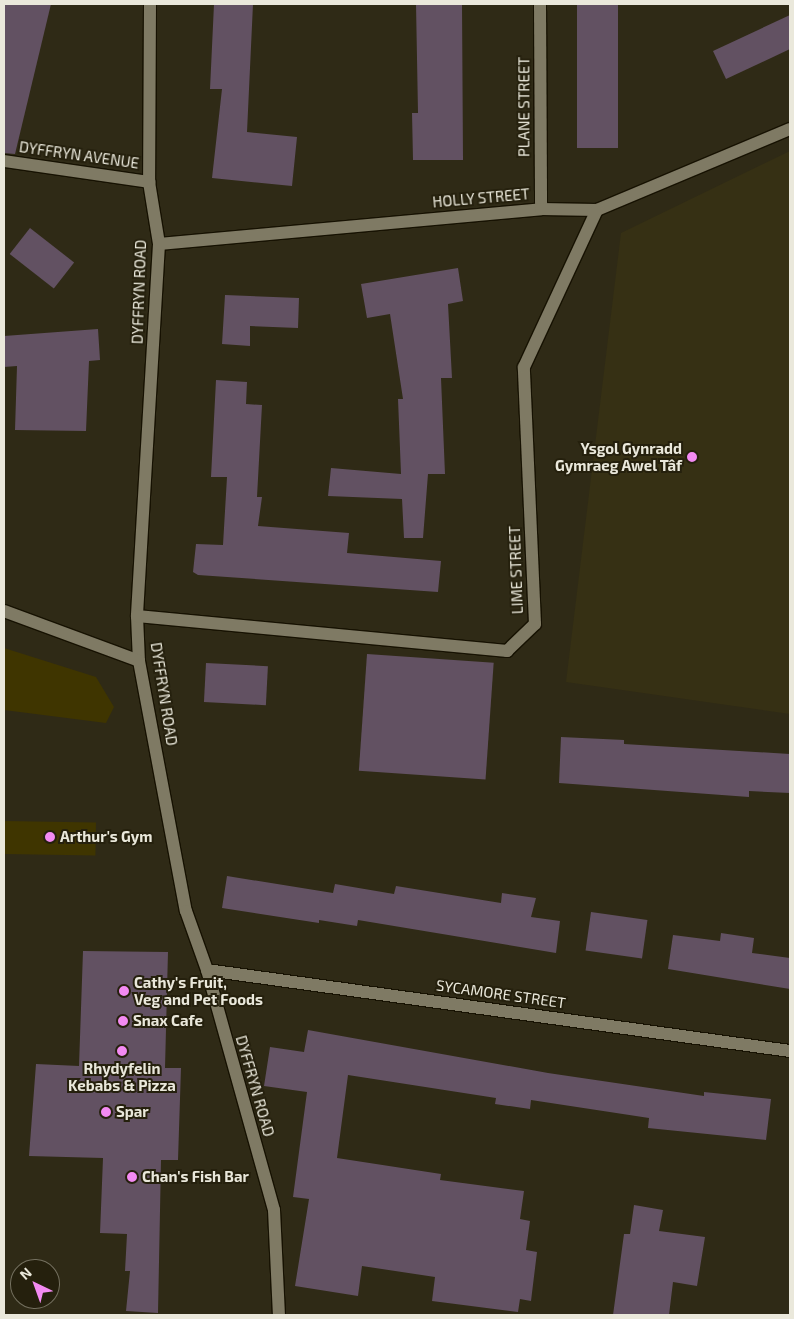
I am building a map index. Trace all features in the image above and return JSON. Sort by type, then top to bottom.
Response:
[{"type":"street","name":"DYFFRYN ROAD","points":[[150,4],[150,182],[160,244],[137,616],[139,661],[186,911],[207,970],[274,1210],[281,1315]]},
{"type":"street","name":"PLANE STREET","points":[[540,4],[541,209]]},
{"type":"street","name":"HOLLY STREET","points":[[160,244],[541,209],[597,210],[790,129]]},
{"type":"street","name":"DYFFRYN AVENUE","points":[[4,161],[150,182]]},
{"type":"street","name":"LIME STREET","points":[[137,616],[508,651],[535,624],[524,367],[597,210]]},
{"type":"street","points":[[4,611],[139,661]]},
{"type":"street","name":"SYCAMORE STREET","points":[[207,970],[790,1051]]},
{"type":"shaded area","name":"Ysgol Gynradd Gymraeg Awel Tâf","points":[[790,151],[790,714],[566,682],[621,233]]},
{"type":"shaded area","points":[[4,648],[96,677],[114,707],[106,723],[4,710]]},
{"type":"shaded area","name":"Arthur's Gym","points":[[4,821],[96,823],[95,856],[4,854]]},
{"type":"building","points":[[4,4],[51,4],[15,154],[4,153]]},
{"type":"building","points":[[214,4],[253,4],[247,132],[297,137],[292,186],[212,178],[222,89],[210,89]]},
{"type":"building","points":[[416,4],[462,4],[463,160],[413,160],[412,113],[418,113]]},
{"type":"building","points":[[577,4],[618,4],[618,148],[577,148]]},
{"type":"building","points":[[790,15],[790,49],[726,79],[713,51]]},
{"type":"building","points":[[30,228],[74,262],[54,288],[10,254]]},
{"type":"building","points":[[458,268],[463,301],[448,304],[452,378],[441,378],[445,474],[428,474],[423,538],[404,538],[402,499],[328,496],[331,468],[401,474],[398,399],[403,399],[390,314],[367,318],[361,284]]},
{"type":"building","points":[[225,295],[299,298],[298,328],[250,326],[250,346],[222,344]]},
{"type":"building","points":[[98,329],[100,360],[89,361],[86,431],[15,430],[17,366],[4,367],[4,336]]},
{"type":"building","points":[[216,380],[247,382],[246,404],[262,405],[257,497],[262,497],[258,526],[349,533],[347,553],[441,561],[438,592],[198,575],[193,572],[196,544],[223,545],[227,477],[211,477]]},
{"type":"building","points":[[367,654],[494,663],[486,780],[359,771]]},
{"type":"building","points":[[206,663],[268,666],[266,705],[204,702]]},
{"type":"building","points":[[561,737],[624,740],[624,744],[790,754],[790,793],[749,791],[749,797],[559,783]]},
{"type":"building","points":[[227,876],[333,893],[335,884],[394,894],[396,886],[501,903],[502,893],[536,898],[531,917],[560,921],[556,953],[358,920],[357,926],[319,920],[319,923],[222,908]]},
{"type":"building","points":[[591,912],[647,920],[642,959],[586,951]]},
{"type":"building","points":[[721,933],[754,938],[752,953],[790,958],[790,989],[668,969],[673,935],[720,941]]},
{"type":"building","points":[[83,951],[168,952],[165,1068],[181,1068],[178,1160],[161,1160],[158,1313],[126,1311],[130,1271],[125,1271],[127,1234],[100,1233],[103,1158],[29,1156],[36,1064],[79,1066]]},
{"type":"building","points":[[308,1030],[548,1073],[704,1096],[704,1092],[771,1099],[766,1140],[648,1128],[649,1118],[531,1100],[530,1109],[495,1104],[496,1098],[348,1075],[337,1158],[441,1174],[440,1180],[524,1191],[520,1219],[530,1221],[526,1250],[537,1252],[531,1301],[520,1299],[518,1312],[432,1301],[435,1277],[362,1266],[358,1296],[295,1286],[309,1199],[293,1197],[307,1092],[264,1086],[270,1047],[304,1052]]},
{"type":"building","points":[[634,1205],[663,1210],[659,1231],[705,1237],[697,1286],[673,1282],[669,1315],[613,1315],[624,1234],[630,1234]]},
{"type":"place","name":"Ysgol Gynradd Gymraeg Awel Tâf","points":[[692,457]]},
{"type":"place","name":"Arthur's Gym","points":[[50,837]]},
{"type":"place","name":"Cathy's Fruit, Veg and Pet Foods","points":[[124,991]]},
{"type":"place","name":"Snax Cafe","points":[[123,1021]]},
{"type":"place","name":"Rhydyfelin Kebabs & Pizza","points":[[122,1051]]},
{"type":"place","name":"Spar","points":[[106,1112]]},
{"type":"place","name":"Chan's Fish Bar","points":[[132,1177]]}]
